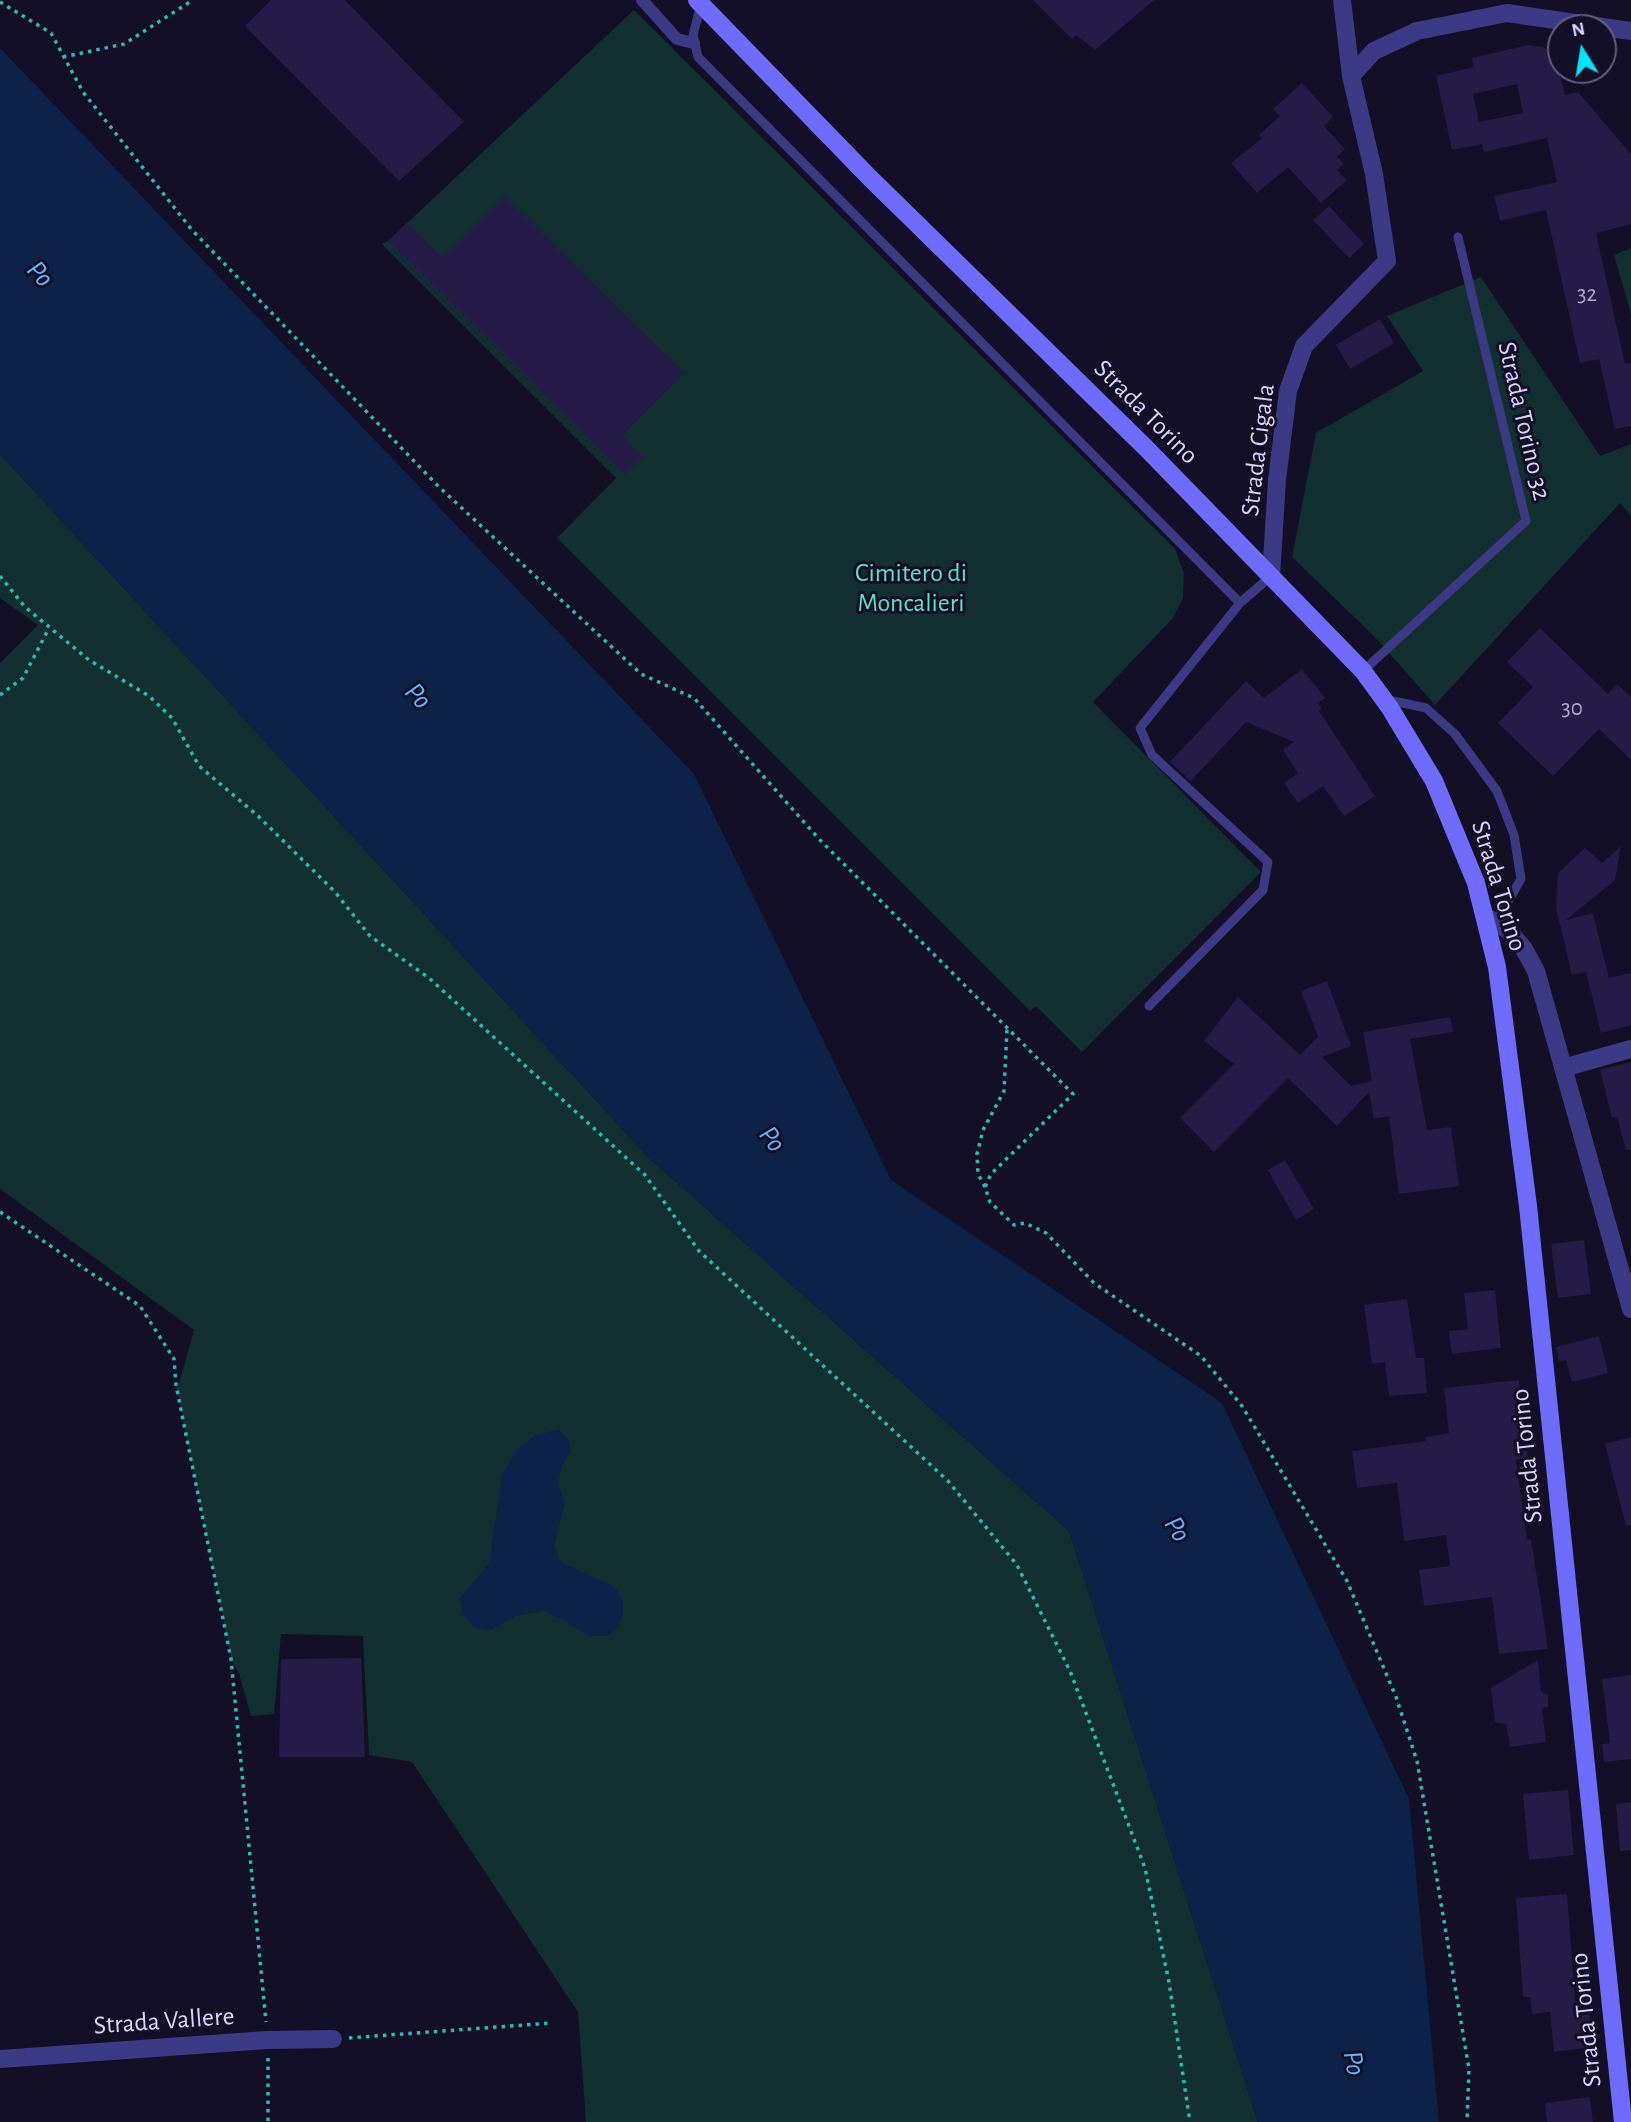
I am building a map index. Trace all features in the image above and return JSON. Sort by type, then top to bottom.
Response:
[{"type":"main road","name":"Strada Torino","points":[[699,2],[1363,671],[1434,782],[1491,924],[1528,1206],[1623,2122]]},
{"type":"street","points":[[642,0],[677,39],[694,43]]},
{"type":"street","name":"Strada Cigala","points":[[1271,576],[1288,391],[1304,346],[1387,261],[1374,174],[1351,76],[1342,0]]},
{"type":"street","points":[[1351,76],[1374,51],[1417,31],[1507,13],[1631,31]]},
{"type":"street","points":[[1491,924],[1524,949],[1536,971],[1627,1281],[1631,1309]]},
{"type":"street","points":[[1563,1068],[1631,1049]]},
{"type":"street","name":"Strada Vallere","points":[[0,2059],[267,2040],[332,2039]]},
{"type":"lane","points":[[699,2],[694,43],[698,57],[1240,603]]},
{"type":"lane","name":"Strada Torino 32","points":[[1363,671],[1526,521],[1458,237]]},
{"type":"lane","points":[[1149,1006],[1262,890],[1268,862],[1152,755],[1140,728],[1240,603],[1271,576]]},
{"type":"lane","points":[[1383,699],[1426,708],[1455,734],[1497,791],[1514,835],[1521,879],[1491,924]]},
{"type":"path","points":[[64,57],[124,44],[193,0]]},
{"type":"path","points":[[0,2],[51,33],[83,92],[192,230],[438,486],[641,674],[694,698],[819,839],[1073,1094],[991,1174],[985,1187]]},
{"type":"path","points":[[0,576],[25,607],[49,628],[89,660],[149,696],[172,718],[199,766],[258,816],[335,892],[370,936],[429,978],[645,1175],[699,1251],[948,1481],[1017,1565],[1070,1671],[1145,1868],[1169,1982],[1191,2122]]},
{"type":"path","points":[[0,695],[23,678],[49,628]]},
{"type":"path","points":[[1007,1028],[1004,1091],[983,1130],[976,1154],[978,1174],[990,1202],[1014,1225],[1025,1223],[1046,1233],[1094,1283],[1201,1356],[1242,1406],[1347,1581],[1396,1698],[1417,1761],[1469,2069],[1467,2122]]},
{"type":"path","points":[[0,1212],[140,1306],[174,1359],[176,1385],[231,1659],[267,2040],[268,2122]]},
{"type":"path","points":[[332,2039],[551,2023]]},
{"type":"green space","name":"Cimitero di Moncalieri","points":[[634,10],[1175,549],[1184,573],[1183,598],[1173,618],[1093,702],[1261,872],[1082,1052],[1036,1006],[1030,1011],[557,538],[616,478],[382,244]]},
{"type":"green space","points":[[1631,248],[1631,314],[1614,255]]},
{"type":"green space","points":[[1481,277],[1600,456],[1631,444],[1631,516],[1620,503],[1435,705],[1377,639],[1292,557],[1316,433],[1423,371],[1387,316]]},
{"type":"green space","points":[[0,454],[649,1158],[1069,1531],[1258,2122],[586,2122],[578,2012],[412,1762],[369,1755],[363,1636],[281,1634],[274,1714],[251,1716],[239,1673],[231,1659],[176,1385],[179,1384],[194,1330],[0,1189],[0,663],[38,625],[0,598]]},
{"type":"water","name":"Po","points":[[0,48],[694,774],[891,1180],[1222,1403],[1409,1799],[1439,2122],[1258,2122],[1069,1531],[649,1158],[0,454]]},
{"type":"water","points":[[559,1429],[568,1439],[571,1451],[562,1466],[558,1484],[565,1501],[554,1546],[561,1562],[615,1587],[623,1601],[623,1616],[618,1627],[607,1636],[588,1636],[564,1620],[543,1611],[516,1616],[489,1631],[474,1628],[463,1614],[460,1598],[489,1563],[502,1476],[518,1448],[534,1436]]},
{"type":"building","points":[[271,0],[345,0],[464,122],[399,181],[245,26]]},
{"type":"building","points":[[1033,0],[1154,0],[1095,50],[1076,35],[1072,39]]},
{"type":"building","points":[[1528,45],[1543,47],[1547,50],[1547,84],[1562,84],[1565,95],[1578,92],[1631,154],[1631,224],[1596,233],[1625,364],[1631,363],[1631,426],[1615,429],[1599,359],[1580,363],[1546,210],[1500,221],[1494,196],[1557,182],[1547,138],[1484,152],[1482,144],[1452,150],[1436,76],[1474,67],[1472,58]],"holes":[[[1517,84],[1523,113],[1479,122],[1473,94]]]},
{"type":"building","points":[[1302,83],[1333,117],[1324,126],[1345,149],[1337,157],[1344,164],[1337,170],[1347,180],[1321,203],[1288,167],[1257,193],[1231,163],[1262,138],[1259,135],[1280,116],[1273,109]]},
{"type":"building","points":[[504,196],[684,373],[622,436],[643,457],[625,475],[388,241],[407,223],[443,258]]},
{"type":"building","points":[[1329,206],[1364,244],[1349,258],[1313,220]]},
{"type":"building","points":[[1380,319],[1394,343],[1350,369],[1336,345]]},
{"type":"building","points":[[1540,628],[1608,694],[1617,684],[1631,697],[1631,760],[1599,729],[1553,776],[1498,723],[1533,687],[1507,662]]},
{"type":"building","points":[[1302,669],[1325,698],[1318,703],[1322,709],[1319,711],[1375,796],[1344,816],[1323,786],[1298,803],[1284,783],[1298,773],[1283,750],[1294,742],[1246,722],[1191,781],[1170,762],[1246,681],[1264,698]]},
{"type":"building","points":[[1621,846],[1615,880],[1566,920],[1593,913],[1609,978],[1631,973],[1631,1025],[1601,1033],[1586,972],[1572,975],[1556,908],[1558,873],[1585,848],[1602,863]]},
{"type":"building","points":[[1327,981],[1351,1046],[1322,1057],[1351,1086],[1372,1081],[1363,1032],[1450,1017],[1453,1032],[1410,1039],[1427,1130],[1451,1127],[1459,1186],[1399,1194],[1389,1116],[1374,1119],[1369,1092],[1337,1126],[1288,1078],[1214,1152],[1180,1118],[1234,1064],[1204,1041],[1238,997],[1300,1055],[1318,1037],[1301,991]]},
{"type":"building","points":[[1631,1062],[1631,1150],[1626,1150],[1617,1117],[1612,1118],[1600,1070]]},
{"type":"building","points":[[1285,1160],[1314,1209],[1296,1220],[1268,1170]]},
{"type":"building","points":[[1584,1240],[1591,1294],[1558,1298],[1551,1244]]},
{"type":"building","points":[[1495,1290],[1501,1348],[1452,1354],[1449,1331],[1468,1329],[1464,1293]]},
{"type":"building","points":[[1407,1299],[1416,1358],[1424,1358],[1427,1393],[1389,1396],[1385,1362],[1372,1364],[1364,1305]]},
{"type":"building","points":[[1599,1336],[1608,1373],[1572,1382],[1566,1360],[1559,1361],[1556,1347]]},
{"type":"building","points":[[1519,1380],[1528,1458],[1516,1460],[1527,1540],[1531,1539],[1548,1649],[1499,1654],[1492,1597],[1424,1606],[1419,1570],[1450,1566],[1446,1535],[1404,1541],[1397,1483],[1357,1488],[1352,1451],[1426,1441],[1425,1437],[1449,1433],[1444,1388]]},
{"type":"building","points":[[1631,1437],[1631,1525],[1626,1526],[1605,1444]]},
{"type":"building","points":[[361,1658],[365,1757],[279,1757],[281,1659]]},
{"type":"building","points":[[1538,1660],[1541,1691],[1548,1695],[1548,1707],[1542,1708],[1546,1742],[1510,1747],[1506,1724],[1495,1722],[1491,1688]]},
{"type":"building","points":[[1631,1675],[1631,1759],[1604,1762],[1602,1744],[1610,1743],[1602,1679]]},
{"type":"building","points":[[1568,1790],[1574,1855],[1529,1860],[1523,1794]]},
{"type":"building","points":[[1631,1802],[1631,1850],[1620,1851],[1616,1804]]},
{"type":"building","points":[[1567,1894],[1575,2001],[1588,2000],[1593,2047],[1554,2052],[1550,2012],[1532,2014],[1530,1997],[1523,1997],[1516,1898]]},
{"type":"building","points":[[1590,2097],[1593,2122],[1547,2122],[1545,2103]]}]
